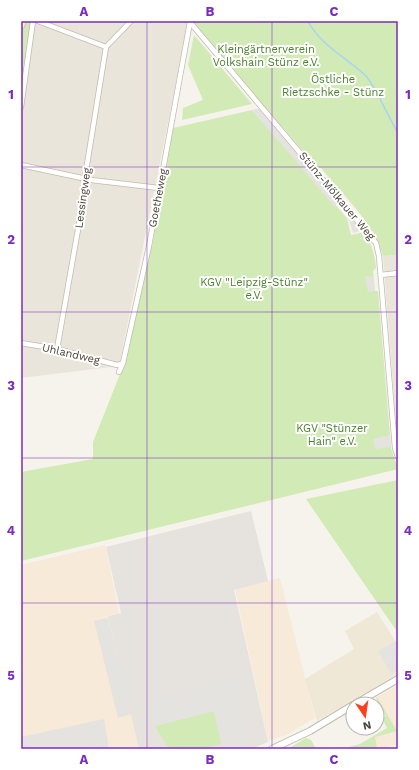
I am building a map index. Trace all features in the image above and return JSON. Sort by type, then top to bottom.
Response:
[{"type":"main road","points":[[21,25],[22,21]]},
{"type":"street","points":[[21,107],[33,21]]},
{"type":"street","points":[[38,21],[106,47],[131,21]]},
{"type":"street","name":"Goetheweg","points":[[118,372],[142,280],[190,22]]},
{"type":"street","name":"Stünz-Mölkauer Weg","points":[[190,22],[368,232],[378,249],[395,448],[398,457]]},
{"type":"street","name":"Lessingweg","points":[[56,349],[86,184],[85,178],[106,47]]},
{"type":"street","points":[[21,165],[85,178],[160,188]]},
{"type":"street","points":[[381,275],[398,273]]},
{"type":"street","name":"Uhlandweg","points":[[21,343],[56,349],[117,365],[121,364]]},
{"type":"street","points":[[369,696],[398,679]]},
{"type":"street","points":[[272,749],[345,710]]},
{"type":"shaded area","points":[[21,21],[193,21],[192,23],[188,23],[119,366],[21,378]]},
{"type":"shaded area","points":[[261,108],[340,202],[334,206],[252,110]]},
{"type":"shaded area","points":[[343,205],[364,230],[353,233],[348,217],[339,207]]},
{"type":"shaded area","points":[[398,255],[398,447],[383,256]]},
{"type":"shaded area","points":[[365,276],[373,277],[375,291],[368,292]]},
{"type":"shaded area","points":[[390,435],[391,447],[375,449],[373,439]]},
{"type":"shaded area","points":[[251,511],[268,581],[234,590],[268,742],[251,749],[139,749],[108,616],[121,613],[106,547]]},
{"type":"shaded area","points":[[105,545],[119,613],[66,626],[108,616],[139,749],[21,749],[21,565]]},
{"type":"shaded area","points":[[280,578],[315,718],[286,735],[268,741],[235,589]]},
{"type":"shaded area","points":[[377,612],[398,645],[398,674],[360,696],[345,696],[345,705],[317,721],[305,679],[354,649],[345,631]]},
{"type":"shaded area","points":[[108,618],[132,714],[118,718],[94,621]]},
{"type":"shaded area","points":[[396,641],[398,645],[398,670],[391,674],[378,651]]},
{"type":"shaded area","points":[[233,679],[249,745],[235,749],[223,749],[214,711],[155,726],[149,700]]},
{"type":"shaded area","points":[[398,685],[398,745],[377,749],[374,737],[385,736],[385,734],[397,731],[385,711],[385,696],[379,696]]},
{"type":"shaded area","points":[[104,719],[109,749],[21,749],[21,737]]},
{"type":"green space","points":[[22,21],[33,21],[21,107],[21,25]]},
{"type":"green space","name":"Östliche Rietzschke - Stünz","points":[[193,21],[398,21],[398,255],[383,256],[379,244],[366,221],[192,23]]},
{"type":"green space","points":[[194,35],[252,104],[182,120],[183,108],[203,100],[188,65]]},
{"type":"green space","name":"KGV \"Leipzig-Stünz\" e.V.","points":[[252,110],[347,218],[351,235],[365,232],[371,245],[376,268],[373,271],[375,291],[378,291],[391,448],[398,469],[21,561],[21,472],[93,459],[93,442],[124,364],[149,247],[152,247],[173,128]]},
{"type":"green space","points":[[398,480],[398,633],[306,499]]},
{"type":"green space","points":[[214,711],[221,744],[201,749],[169,749],[155,726]]},
{"type":"green space","points":[[385,711],[397,731],[385,734],[385,729],[387,728],[385,724]]},
{"type":"green space","points":[[374,736],[379,736],[375,737],[377,749],[341,749],[360,744]]},
{"type":"green space","points":[[306,738],[311,740],[316,749],[288,749]]},
{"type":"waterway","points":[[308,21],[319,37],[366,76],[374,87],[398,133]]},
{"type":"park label","name":"Kleingärtnerverein Volkshain Stünz e.V.","points":[[266,55]]},
{"type":"park label","name":"KGV \"Stünzer Hain\" e.V.","points":[[332,434]]}]
